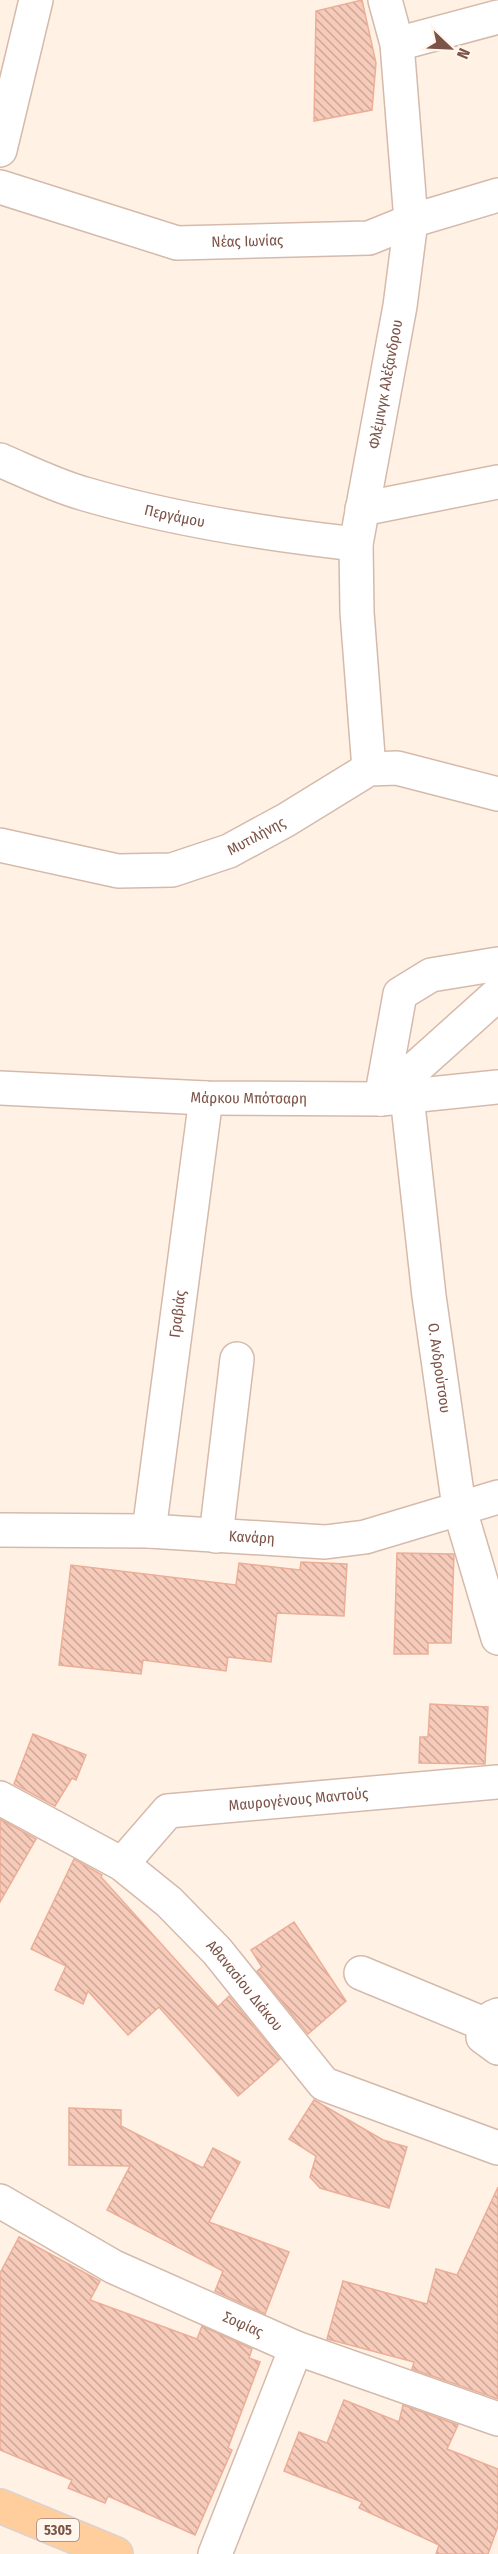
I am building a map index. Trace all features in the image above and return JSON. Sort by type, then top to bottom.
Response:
[{"type":"main road","name":"5305","points":[[0,2506],[116,2554]]},
{"type":"street","points":[[0,150],[36,0]]},
{"type":"street","name":"Φλέμινγκ Αλέξανδρου","points":[[369,769],[357,612],[356,544],[400,306],[411,221],[398,45],[385,0]]},
{"type":"street","points":[[398,45],[498,17]]},
{"type":"street","name":"Νέας Ιωνίας","points":[[0,187],[177,243],[369,238],[411,221],[498,195]]},
{"type":"street","name":"Περγάμου","points":[[0,460],[83,494],[182,518],[274,535],[356,544]]},
{"type":"street","points":[[362,509],[498,482]]},
{"type":"street","points":[[369,769],[397,768],[498,794]]},
{"type":"street","name":"Mυτιλήνης","points":[[0,845],[118,871],[172,870],[229,851],[286,820],[369,769]]},
{"type":"street","name":"Ο. Ανδρούτσου","points":[[498,964],[431,975],[400,994],[394,1097],[429,1296],[459,1507],[498,1638]]},
{"type":"street","points":[[394,1097],[498,994]]},
{"type":"street","name":"Μάρκου Μπότσαρη","points":[[0,1088],[206,1098],[394,1097],[498,1087]]},
{"type":"street","name":"Γραβιάς","points":[[149,1531],[206,1098]]},
{"type":"street","points":[[216,1536],[237,1359]]},
{"type":"street","name":"Κανάρη","points":[[0,1530],[149,1531],[325,1542],[365,1537],[498,1497]]},
{"type":"street","name":"Μαυρογένους Μαντούς","points":[[122,1864],[168,1811],[498,1782]]},
{"type":"street","name":"Αθανασίου Διάκου","points":[[0,1798],[122,1864],[169,1902],[217,1951],[324,2084],[498,2148]]},
{"type":"street","points":[[361,1973],[493,2029]]},
{"type":"street","name":"Σοφίας","points":[[0,2201],[114,2267],[296,2348],[498,2419]]},
{"type":"street","points":[[215,2554],[296,2348]]},
{"type":"building","points":[[362,0],[376,63],[372,110],[314,121],[316,11]]},
{"type":"building","points":[[397,1553],[454,1554],[451,1643],[428,1643],[428,1654],[394,1654]]},
{"type":"building","points":[[301,1562],[347,1564],[344,1616],[277,1613],[271,1662],[228,1657],[226,1671],[143,1660],[141,1674],[59,1665],[71,1565],[236,1585],[239,1563],[300,1570]]},
{"type":"building","points":[[430,1704],[488,1707],[485,1764],[419,1763],[420,1737],[428,1737]]},
{"type":"building","points":[[33,1734],[86,1755],[76,1780],[72,1778],[55,1806],[14,1784]]},
{"type":"building","points":[[0,1819],[36,1839],[0,1902]]},
{"type":"building","points":[[74,1859],[102,1875],[101,1877],[218,2007],[229,1996],[280,2059],[238,2096],[159,2007],[128,2035],[88,1991],[83,2004],[55,1990],[66,1966],[31,1949]]},
{"type":"building","points":[[294,1922],[346,2001],[308,2034],[257,1971],[262,1967],[251,1950]]},
{"type":"building","points":[[314,2100],[383,2140],[407,2147],[389,2208],[320,2188],[310,2177],[316,2156],[289,2139]]},
{"type":"building","points":[[69,2108],[121,2110],[121,2126],[203,2168],[213,2148],[240,2162],[209,2222],[289,2252],[265,2314],[215,2291],[223,2271],[107,2210],[130,2166],[69,2165]]},
{"type":"building","points":[[498,2187],[498,2399],[412,2369],[414,2362],[327,2339],[343,2281],[427,2304],[436,2269],[457,2275]]},
{"type":"building","points":[[19,2237],[100,2281],[90,2300],[197,2339],[202,2326],[252,2349],[249,2358],[260,2362],[228,2448],[232,2450],[195,2535],[108,2496],[105,2503],[68,2488],[72,2480],[0,2450],[0,2273]]},
{"type":"building","points":[[344,2400],[399,2422],[403,2405],[458,2425],[447,2449],[498,2469],[498,2526],[488,2554],[436,2554],[439,2545],[359,2508],[362,2502],[284,2471],[299,2432],[327,2443]]}]
